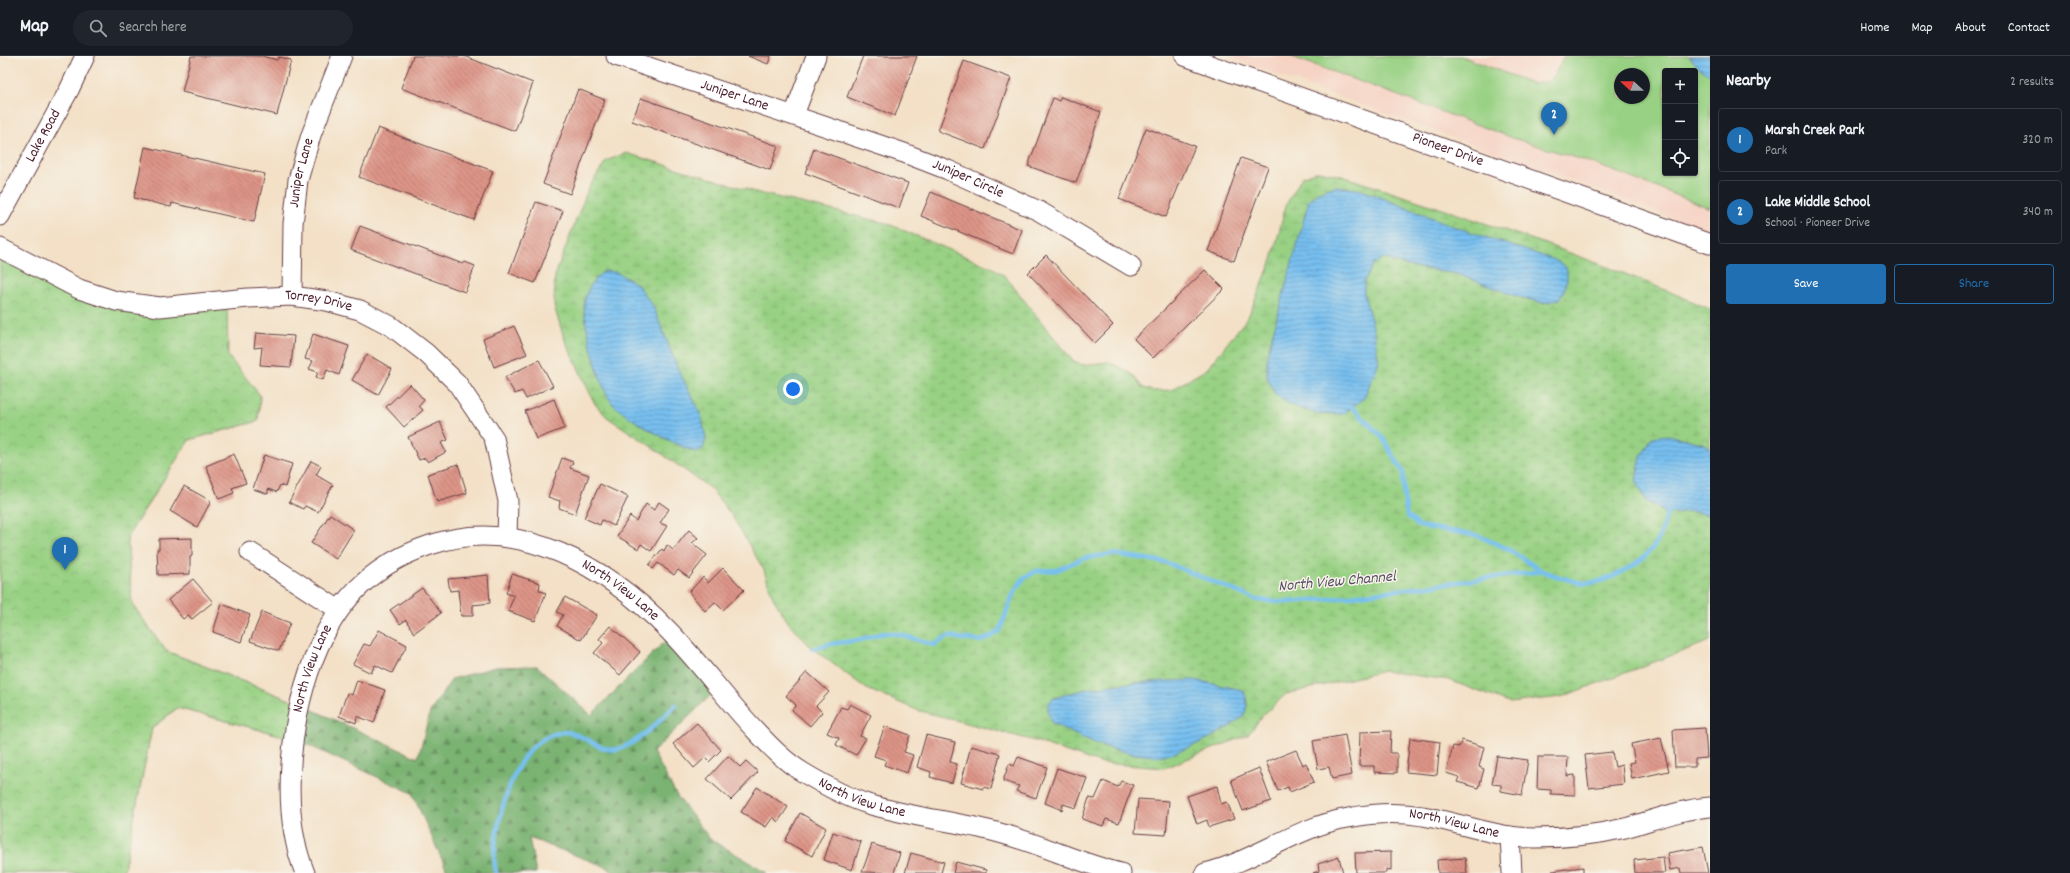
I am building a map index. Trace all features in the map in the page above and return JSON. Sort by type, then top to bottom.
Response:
[{"type":"street","name":"Lake Road","points":[[0,216],[51,124],[85,56]]},
{"type":"street","name":"Juniper Lane","points":[[292,296],[292,224],[298,180],[311,135],[342,56]]},
{"type":"street","name":"Juniper Lane","points":[[616,56],[794,115]]},
{"type":"street","points":[[794,115],[816,56]]},
{"type":"street","name":"Pioneer Drive","points":[[1185,56],[1710,244]]},
{"type":"street","name":"Juniper Circle","points":[[794,115],[904,153],[987,187],[1039,211],[1131,266]]},
{"type":"street","name":"Torrey Drive","points":[[0,248],[79,289],[116,301],[160,306],[248,298],[292,296],[327,301],[360,310],[392,326],[426,353],[457,383],[494,438],[508,501],[507,537]]},
{"type":"street","name":"North View Lane","points":[[305,873],[294,837],[291,812],[290,781],[296,725],[310,667],[321,641],[339,610],[357,588],[379,569],[406,553],[437,542],[473,536],[507,537],[542,546],[574,558],[611,581],[638,602],[668,630],[771,747],[799,770],[836,791],[866,804],[994,832],[1028,842],[1097,867],[1121,873]]},
{"type":"street","points":[[250,552],[339,610]]},
{"type":"street","name":"North View Lane","points":[[1205,873],[1240,862],[1288,837],[1317,826],[1347,818],[1372,814],[1423,816],[1510,836],[1560,838],[1592,835],[1624,828],[1690,808],[1710,807]]},
{"type":"street","points":[[1510,836],[1512,873]]},
{"type":"shaded area","points":[[1225,56],[1710,56],[1710,232],[1546,171]]},
{"type":"green space","points":[[1290,56],[1461,56],[1534,84],[1548,81],[1554,76],[1564,56],[1710,56],[1710,208],[1592,163],[1513,138]]},
{"type":"green space","points":[[626,153],[759,193],[886,223],[993,268],[1005,276],[1072,360],[1083,365],[1108,362],[1122,368],[1134,376],[1142,387],[1152,391],[1171,390],[1207,369],[1248,317],[1272,260],[1286,205],[1302,177],[1318,171],[1339,175],[1573,254],[1619,271],[1710,309],[1710,641],[1561,697],[1509,703],[1449,680],[1384,671],[1286,694],[1263,715],[1248,735],[1164,768],[1100,763],[1035,741],[917,710],[867,689],[813,649],[790,625],[773,598],[764,570],[732,516],[711,489],[607,417],[595,404],[564,338],[554,306],[555,275],[588,189],[606,161]]},
{"type":"green space","points":[[0,248],[116,301],[227,300],[228,356],[260,395],[258,421],[189,440],[127,537],[132,604],[166,651],[300,704],[295,739],[177,708],[152,728],[123,873],[0,873]]},
{"type":"green space","points":[[0,287],[260,395],[258,421],[189,440],[127,537],[132,604],[166,651],[300,704],[418,758],[430,712],[452,679],[495,667],[537,666],[591,715],[672,634],[718,688],[653,752],[677,796],[710,839],[768,873],[614,873],[604,866],[529,838],[536,873],[448,873],[412,793],[295,739],[177,708],[152,728],[123,873],[0,873]]},
{"type":"water","points":[[1689,56],[1710,56],[1710,74],[1700,69]]},
{"type":"water","points":[[1336,186],[1362,190],[1458,228],[1555,260],[1566,267],[1567,281],[1565,288],[1558,300],[1543,303],[1516,296],[1457,274],[1408,266],[1383,258],[1373,265],[1364,281],[1364,294],[1373,327],[1379,362],[1364,398],[1343,414],[1317,414],[1290,405],[1275,394],[1267,377],[1267,355],[1309,200],[1318,192]]},
{"type":"water","points":[[605,271],[616,272],[637,284],[653,306],[678,369],[701,414],[706,439],[703,449],[696,452],[652,431],[618,409],[607,395],[602,384],[594,356],[587,328],[584,307],[587,291],[593,282]]},
{"type":"water","points":[[1668,435],[1702,443],[1710,447],[1710,515],[1690,511],[1667,514],[1646,501],[1636,480],[1641,457],[1652,437]]},
{"type":"water","points":[[1194,680],[1243,690],[1247,701],[1244,715],[1234,724],[1200,743],[1164,755],[1141,755],[1101,745],[1075,735],[1051,722],[1048,713],[1048,704],[1052,699],[1069,693],[1123,684]]},
{"type":"building","points":[[191,56],[262,56],[277,60],[279,57],[291,60],[277,115],[182,92]]},
{"type":"building","points":[[413,56],[464,56],[533,83],[515,131],[401,88]]},
{"type":"building","points":[[748,56],[771,56],[768,64]]},
{"type":"building","points":[[863,56],[917,56],[895,116],[847,97]]},
{"type":"building","points":[[964,61],[1011,78],[985,149],[938,131]]},
{"type":"building","points":[[578,89],[605,100],[570,194],[543,184]]},
{"type":"building","points":[[1061,97],[1101,112],[1076,183],[1028,166],[1053,98],[1059,101]]},
{"type":"building","points":[[641,98],[778,146],[770,170],[632,121]]},
{"type":"building","points":[[378,128],[493,171],[474,220],[359,177]]},
{"type":"building","points":[[1146,128],[1195,146],[1166,217],[1119,199]]},
{"type":"building","points":[[145,147],[265,174],[254,222],[172,203],[171,207],[134,198]]},
{"type":"building","points":[[814,149],[908,183],[899,208],[805,173]]},
{"type":"building","points":[[1241,158],[1268,167],[1234,261],[1208,251]]},
{"type":"building","points":[[931,192],[1022,230],[1013,254],[921,216]]},
{"type":"building","points":[[536,202],[563,211],[535,283],[509,273]]},
{"type":"building","points":[[360,226],[463,264],[465,262],[475,266],[465,292],[351,250]]},
{"type":"building","points":[[1046,255],[1113,325],[1095,343],[1028,273]]},
{"type":"building","points":[[1205,270],[1224,289],[1153,358],[1134,339]]},
{"type":"building","points":[[514,326],[527,354],[494,367],[483,339]]},
{"type":"building","points":[[256,333],[294,336],[291,367],[260,365],[262,347],[254,348]]},
{"type":"building","points":[[313,334],[349,346],[339,375],[327,370],[323,380],[316,377],[318,372],[309,369],[313,361],[305,359]]},
{"type":"building","points":[[367,354],[392,369],[378,395],[352,380]]},
{"type":"building","points":[[539,360],[553,386],[526,399],[522,391],[515,394],[505,377]]},
{"type":"building","points":[[410,384],[424,400],[419,406],[423,410],[404,427],[386,407]]},
{"type":"building","points":[[554,399],[565,428],[536,439],[525,411]]},
{"type":"building","points":[[440,422],[448,440],[441,443],[446,452],[428,462],[425,458],[419,460],[408,437]]},
{"type":"building","points":[[234,454],[246,483],[232,488],[234,493],[219,499],[206,466]]},
{"type":"building","points":[[264,455],[292,464],[285,487],[280,485],[277,492],[268,489],[268,494],[253,489]]},
{"type":"building","points":[[562,458],[573,462],[570,468],[589,475],[575,514],[559,508],[560,501],[548,497]]},
{"type":"building","points":[[311,461],[321,466],[316,475],[333,485],[318,512],[305,506],[303,509],[289,502]]},
{"type":"building","points":[[458,464],[467,493],[437,502],[428,474]]},
{"type":"building","points":[[600,484],[628,497],[614,526],[602,520],[600,525],[584,518]]},
{"type":"building","points":[[184,486],[211,501],[197,527],[170,511]]},
{"type":"building","points":[[659,502],[669,509],[660,523],[667,526],[651,551],[641,544],[638,549],[617,536],[630,516],[636,521],[646,504],[654,510]]},
{"type":"building","points":[[330,514],[354,530],[336,559],[311,543]]},
{"type":"building","points":[[689,530],[698,538],[692,543],[707,555],[689,578],[678,570],[674,575],[658,563],[653,569],[649,565],[662,549],[664,551],[667,545],[673,550]]},
{"type":"building","points":[[192,538],[190,574],[158,575],[157,549],[159,549],[159,539]]},
{"type":"building","points":[[723,568],[744,590],[723,610],[715,602],[705,611],[689,592],[703,577],[708,583]]},
{"type":"building","points":[[512,574],[540,583],[539,590],[546,593],[535,621],[508,611],[514,596],[506,593]]},
{"type":"building","points":[[488,575],[490,603],[473,605],[473,616],[461,616],[458,590],[450,591],[448,579]]},
{"type":"building","points":[[193,579],[213,602],[192,619],[188,615],[183,619],[168,600]]},
{"type":"building","points":[[422,588],[441,613],[414,633],[406,620],[400,624],[390,610]]},
{"type":"building","points":[[565,597],[597,615],[581,640],[557,626],[563,615],[557,612]]},
{"type":"building","points":[[222,604],[250,615],[241,642],[213,632]]},
{"type":"building","points":[[262,612],[290,623],[279,651],[250,641]]},
{"type":"building","points":[[610,626],[640,652],[620,675],[594,653],[603,643],[599,639]]},
{"type":"building","points":[[379,630],[407,645],[392,673],[375,665],[371,673],[353,664],[364,644],[370,646]]},
{"type":"building","points":[[807,672],[829,692],[816,706],[822,712],[810,726],[792,710],[796,705],[786,696]]},
{"type":"building","points":[[357,680],[385,690],[374,723],[357,716],[356,723],[339,716],[347,693],[352,695]]},
{"type":"building","points":[[850,704],[871,715],[860,736],[866,738],[856,755],[836,745],[839,738],[827,733],[841,707],[847,709]]},
{"type":"building","points":[[697,723],[721,750],[709,762],[705,758],[694,768],[673,744]]},
{"type":"building","points":[[885,726],[910,735],[904,752],[913,755],[907,773],[884,765],[886,760],[874,756]]},
{"type":"building","points":[[1705,728],[1707,758],[1695,759],[1695,767],[1675,767],[1673,730]]},
{"type":"building","points":[[1391,731],[1390,753],[1397,753],[1397,773],[1374,772],[1374,766],[1359,766],[1360,732]]},
{"type":"building","points":[[926,735],[955,742],[950,762],[957,764],[952,783],[930,777],[931,772],[917,767]]},
{"type":"building","points":[[1345,735],[1352,775],[1332,779],[1329,767],[1318,769],[1313,741]]},
{"type":"building","points":[[1410,738],[1440,742],[1437,775],[1406,772]]},
{"type":"building","points":[[1661,738],[1669,771],[1632,779],[1629,763],[1635,762],[1631,744]]},
{"type":"building","points":[[1462,740],[1484,747],[1479,767],[1484,769],[1479,788],[1457,782],[1459,777],[1446,773],[1453,746],[1459,747]]},
{"type":"building","points":[[971,746],[1000,754],[991,789],[983,787],[983,789],[961,783]]},
{"type":"building","points":[[1296,750],[1303,765],[1306,763],[1314,782],[1290,792],[1288,787],[1278,791],[1266,762]]},
{"type":"building","points":[[1612,752],[1615,767],[1622,765],[1624,784],[1589,788],[1585,755]]},
{"type":"building","points":[[728,756],[740,767],[746,761],[758,772],[731,800],[707,779]]},
{"type":"building","points":[[1497,756],[1528,760],[1522,795],[1501,791],[1501,785],[1492,784]]},
{"type":"building","points":[[1018,757],[1047,767],[1036,798],[1016,791],[1019,786],[1003,781],[1009,764],[1014,766]]},
{"type":"building","points":[[1538,757],[1568,757],[1567,776],[1575,775],[1575,795],[1551,794],[1551,790],[1537,789]]},
{"type":"building","points":[[1057,768],[1087,778],[1076,808],[1063,804],[1062,810],[1045,803]]},
{"type":"building","points":[[1259,768],[1271,801],[1243,811],[1231,780]]},
{"type":"building","points":[[1103,781],[1118,787],[1121,781],[1133,785],[1119,823],[1106,819],[1103,826],[1082,819],[1089,798],[1095,799]]},
{"type":"building","points":[[1217,786],[1221,804],[1227,802],[1234,819],[1209,827],[1207,820],[1197,824],[1187,796]]},
{"type":"building","points":[[757,787],[788,807],[778,822],[773,817],[766,827],[741,812]]},
{"type":"building","points":[[1138,799],[1169,801],[1166,835],[1135,833]]},
{"type":"building","points":[[800,813],[826,828],[812,856],[785,841]]},
{"type":"building","points":[[833,832],[861,842],[852,870],[824,860]]},
{"type":"building","points":[[872,844],[900,853],[894,873],[862,872]]},
{"type":"building","points":[[1703,847],[1708,873],[1681,873],[1680,868],[1670,870],[1667,853]]},
{"type":"building","points":[[1391,852],[1391,870],[1386,869],[1386,873],[1356,873],[1355,853]]},
{"type":"building","points":[[911,853],[944,862],[941,873],[905,873]]},
{"type":"building","points":[[1339,857],[1343,873],[1313,873],[1319,871],[1318,864]]},
{"type":"building","points":[[1663,857],[1665,873],[1635,873],[1634,860]]},
{"type":"building","points":[[1465,858],[1467,873],[1438,873],[1437,860]]},
{"type":"building","points":[[956,862],[986,870],[986,873],[953,873]]},
{"type":"building","points":[[1583,867],[1583,873],[1553,873],[1552,871]]},
{"type":"waterway","points":[[1352,407],[1382,437],[1403,472],[1404,497],[1407,516],[1419,526],[1476,535],[1506,548],[1542,571]]},
{"type":"waterway","name":"North View Channel","points":[[813,649],[830,644],[860,640],[884,633],[898,634],[935,645],[944,638],[951,636],[981,641],[1000,630],[1013,594],[1023,579],[1036,571],[1057,570],[1084,558],[1114,554],[1165,562],[1257,600],[1286,602],[1328,599],[1542,571],[1573,581],[1584,583],[1593,582],[1603,580],[1623,572],[1649,552],[1659,538],[1667,514]]},
{"type":"waterway","name":"North View Channel","points":[[496,873],[495,845],[502,810],[514,777],[521,763],[532,748],[550,735],[567,732],[573,733],[606,749],[618,749],[642,736],[676,705]]},
{"type":"place","name":"Lake Middle School","points":[[1554,135]]},
{"type":"place","name":"Marsh Creek Park","points":[[65,570]]}]
